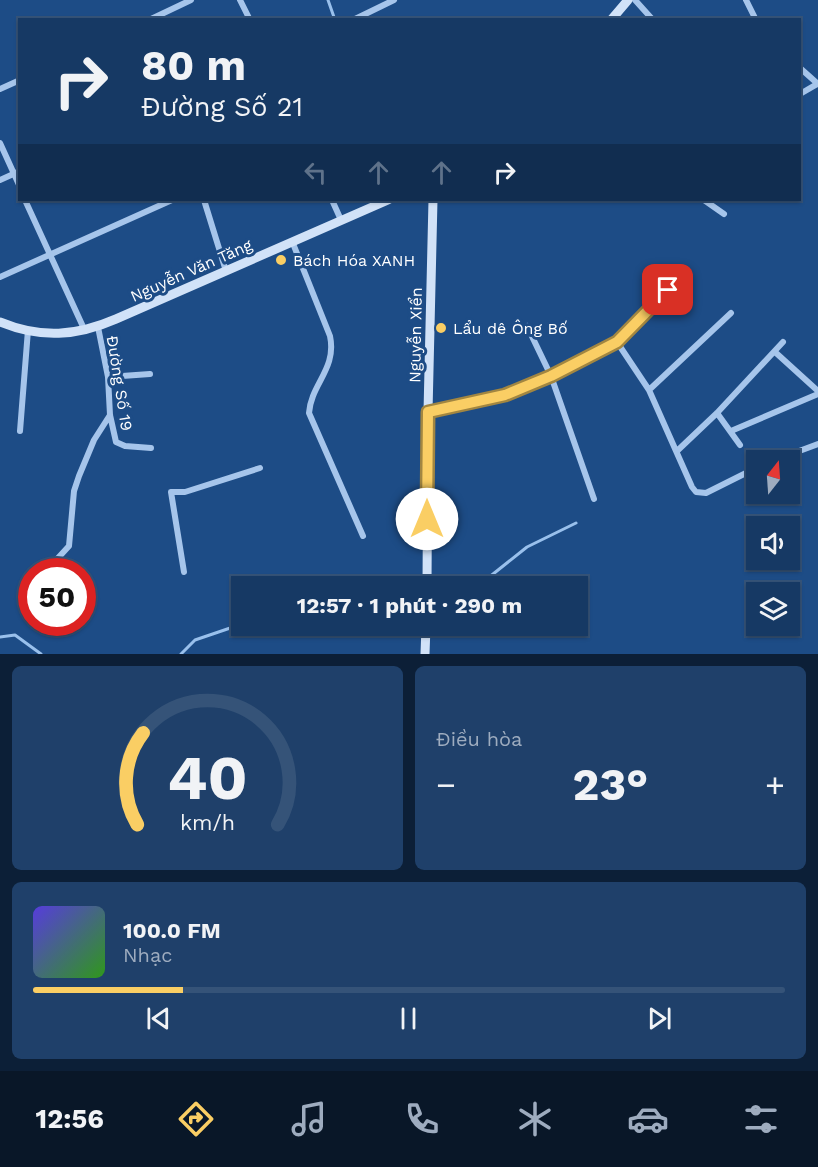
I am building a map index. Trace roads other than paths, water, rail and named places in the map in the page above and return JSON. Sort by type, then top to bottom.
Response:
[{"type":"main road","points":[[612,18],[624,1]]},
{"type":"main road","name":"Nguyễn Văn Tăng","points":[[0,322],[46,333],[85,331],[98,327],[386,201]]},
{"type":"main road","name":"Nguyễn Xiển","points":[[427,576],[433,201]]},
{"type":"main road","points":[[425,654],[426,636]]},
{"type":"street","points":[[153,18],[191,0]]},
{"type":"street","points":[[240,0],[249,18]]},
{"type":"street","points":[[357,18],[394,0]]},
{"type":"street","points":[[635,0],[651,18]]},
{"type":"street","points":[[746,0],[755,18]]},
{"type":"street","points":[[801,69],[817,84],[801,93]]},
{"type":"street","points":[[0,89],[18,81]]},
{"type":"street","points":[[0,143],[17,173],[0,180]]},
{"type":"street","points":[[25,201],[85,331]]},
{"type":"street","points":[[0,277],[170,201]]},
{"type":"street","points":[[204,201],[226,271]]},
{"type":"street","points":[[332,201],[341,220]]},
{"type":"street","points":[[705,201],[724,214]]},
{"type":"street","points":[[292,242],[332,346],[326,373],[312,397],[309,413],[363,536]]},
{"type":"street","points":[[428,412],[505,395],[551,376],[617,342],[668,290]]},
{"type":"street","points":[[649,390],[731,313]]},
{"type":"street","points":[[527,326],[551,376],[594,499]]},
{"type":"street","name":"Đường Số 19","points":[[98,327],[108,377],[110,415],[116,442],[126,446],[151,448]]},
{"type":"street","points":[[20,431],[28,330]]},
{"type":"street","points":[[617,342],[649,390],[696,492],[706,493],[746,473]]},
{"type":"street","points":[[677,451],[717,413],[783,342]]},
{"type":"street","points":[[730,431],[818,392],[775,352]]},
{"type":"street","points":[[108,377],[150,374]]},
{"type":"street","points":[[717,413],[740,445]]},
{"type":"street","points":[[58,558],[69,546],[74,491],[79,476],[94,440],[110,415]]},
{"type":"street","points":[[800,451],[818,444]]},
{"type":"street","points":[[184,572],[171,492],[185,492],[260,468]]},
{"type":"waterway","points":[[328,0],[334,18]]},
{"type":"waterway","points":[[491,576],[527,547],[576,523]]},
{"type":"waterway","points":[[181,654],[195,640],[231,628]]},
{"type":"waterway","points":[[0,637],[15,635],[41,654]]},
{"type":"place","name":"Bách Hóa XANH","points":[[281,260]]},
{"type":"place","name":"Lẩu dê Ông Bố","points":[[441,328]]}]
